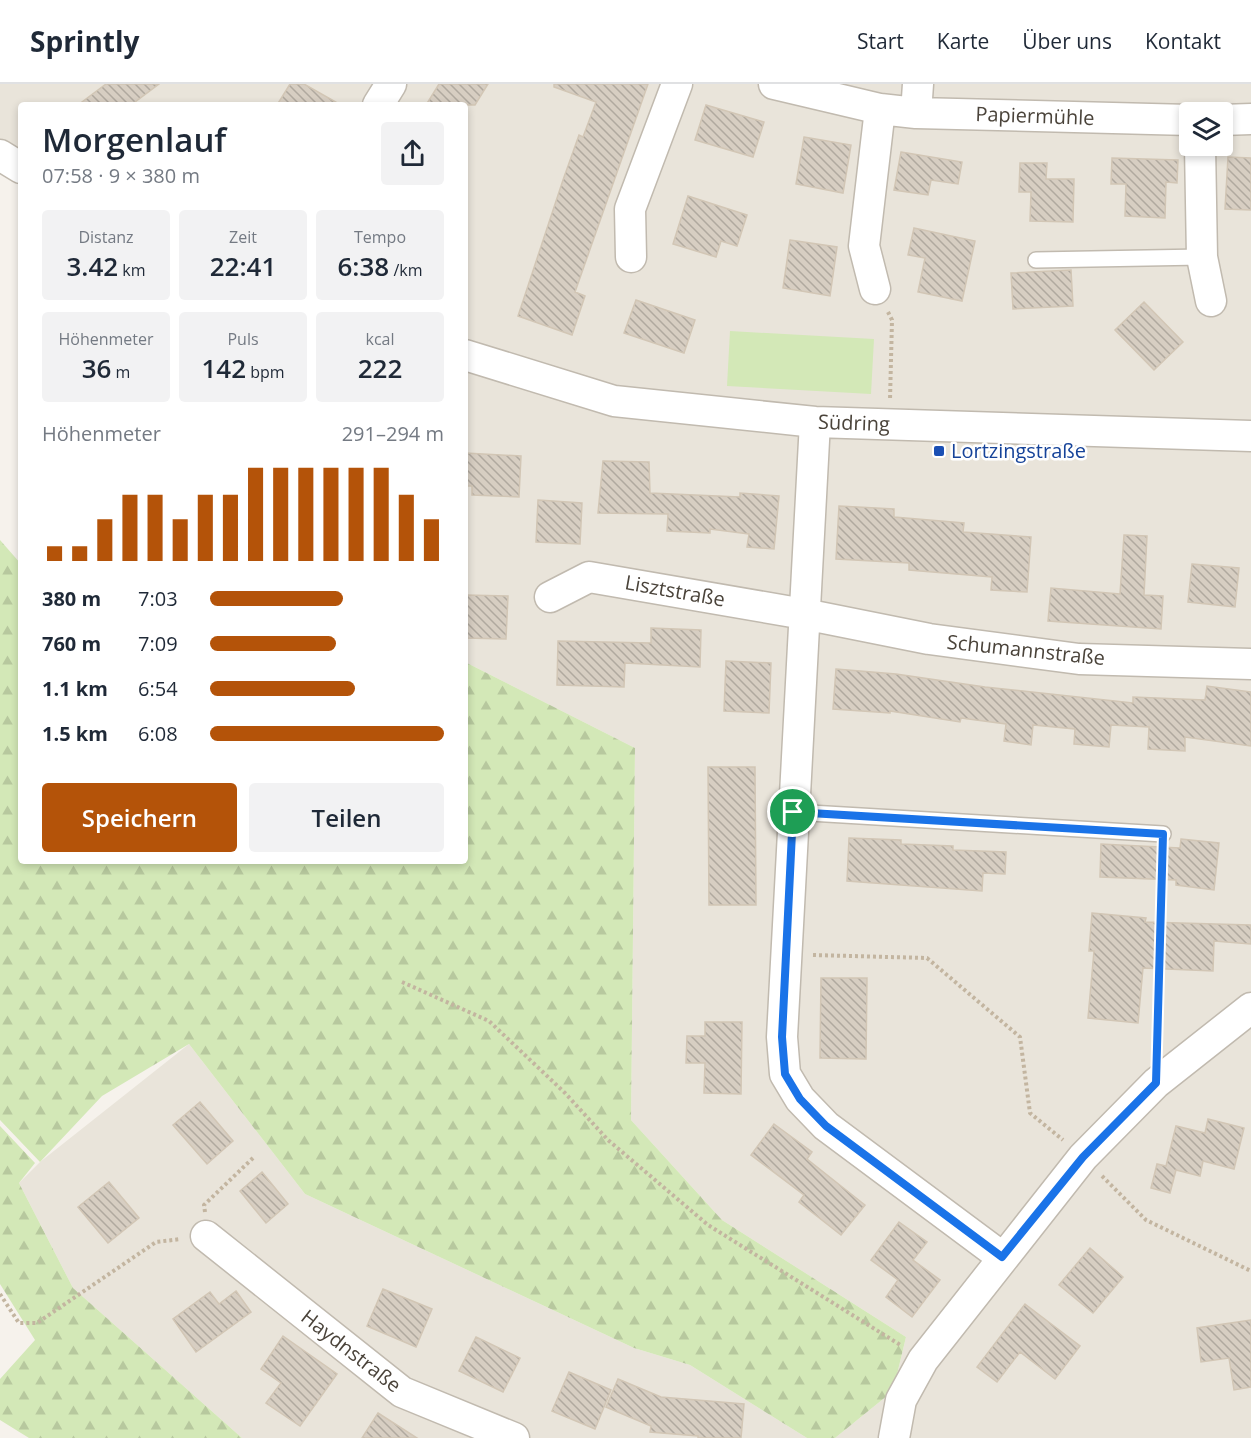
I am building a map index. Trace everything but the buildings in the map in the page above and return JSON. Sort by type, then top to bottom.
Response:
[{"type":"street","points":[[380,102],[391,84]]},
{"type":"street","points":[[631,257],[630,209],[677,84]]},
{"type":"street","name":"Papiermühle","points":[[774,84],[880,109],[917,98],[1179,119]]},
{"type":"street","points":[[875,289],[864,246],[880,109]]},
{"type":"street","points":[[1233,120],[1251,119]]},
{"type":"street","points":[[0,155],[18,166]]},
{"type":"street","points":[[1200,156],[1202,257],[1211,301]]},
{"type":"street","name":"Südring","points":[[468,356],[614,400],[816,422],[1251,436]]},
{"type":"street","points":[[816,422],[782,1037],[785,1074],[800,1099],[826,1126],[1002,1257]]},
{"type":"street","name":"Lisztstraße","points":[[550,597],[589,576],[804,614]]},
{"type":"street","name":"Schumannstraße","points":[[804,614],[929,639],[1079,659],[1251,664]]},
{"type":"street","points":[[894,1438],[901,1400],[923,1360],[1083,1157],[1156,1083],[1251,1008]]},
{"type":"street","name":"Haydnstraße","points":[[206,1236],[402,1392],[514,1438]]},
{"type":"lane","points":[[1036,260],[1202,257]]},
{"type":"lane","points":[[793,812],[1163,834]]},
{"type":"path","points":[[875,289],[892,320],[889,424]]},
{"type":"path","points":[[1156,1083],[1163,834]]},
{"type":"path","points":[[786,954],[927,958],[1020,1037],[1030,1113],[1083,1157],[1146,1220],[1251,1271]]},
{"type":"path","points":[[402,982],[489,1021],[564,1093],[608,1140],[708,1224],[923,1360]]},
{"type":"path","points":[[0,1294],[19,1323],[37,1323],[156,1242],[206,1236],[204,1205],[254,1157]]},
{"type":"shaded area","points":[[0,84],[1251,84],[1251,1438],[835,1438],[893,1391],[906,1337],[722,1220],[631,1120],[635,748],[468,664],[468,102],[18,102],[18,151],[0,141]]},
{"type":"shaded area","points":[[189,1044],[305,1194],[634,1348],[690,1365],[807,1438],[242,1438],[73,1288],[19,1183],[40,1162]]},
{"type":"green space","points":[[730,331],[874,339],[871,394],[727,386]]},
{"type":"green space","points":[[0,540],[18,561],[18,864],[468,864],[468,664],[635,748],[631,1120],[722,1220],[906,1337],[893,1391],[835,1438],[807,1438],[690,1365],[634,1348],[305,1194],[189,1044],[102,1096],[40,1162],[0,1120]]},
{"type":"green space","points":[[0,1126],[35,1163],[19,1183],[73,1288],[242,1438],[29,1438],[0,1420],[0,1379],[35,1340],[0,1284]]},
{"type":"place","name":"Lortzingstraße","points":[[939,451]]},
{"type":"route","points":[[793,812],[1163,834],[1156,1083],[1083,1157],[1002,1257],[826,1126],[800,1099],[785,1074],[782,1037],[793,812]]}]
